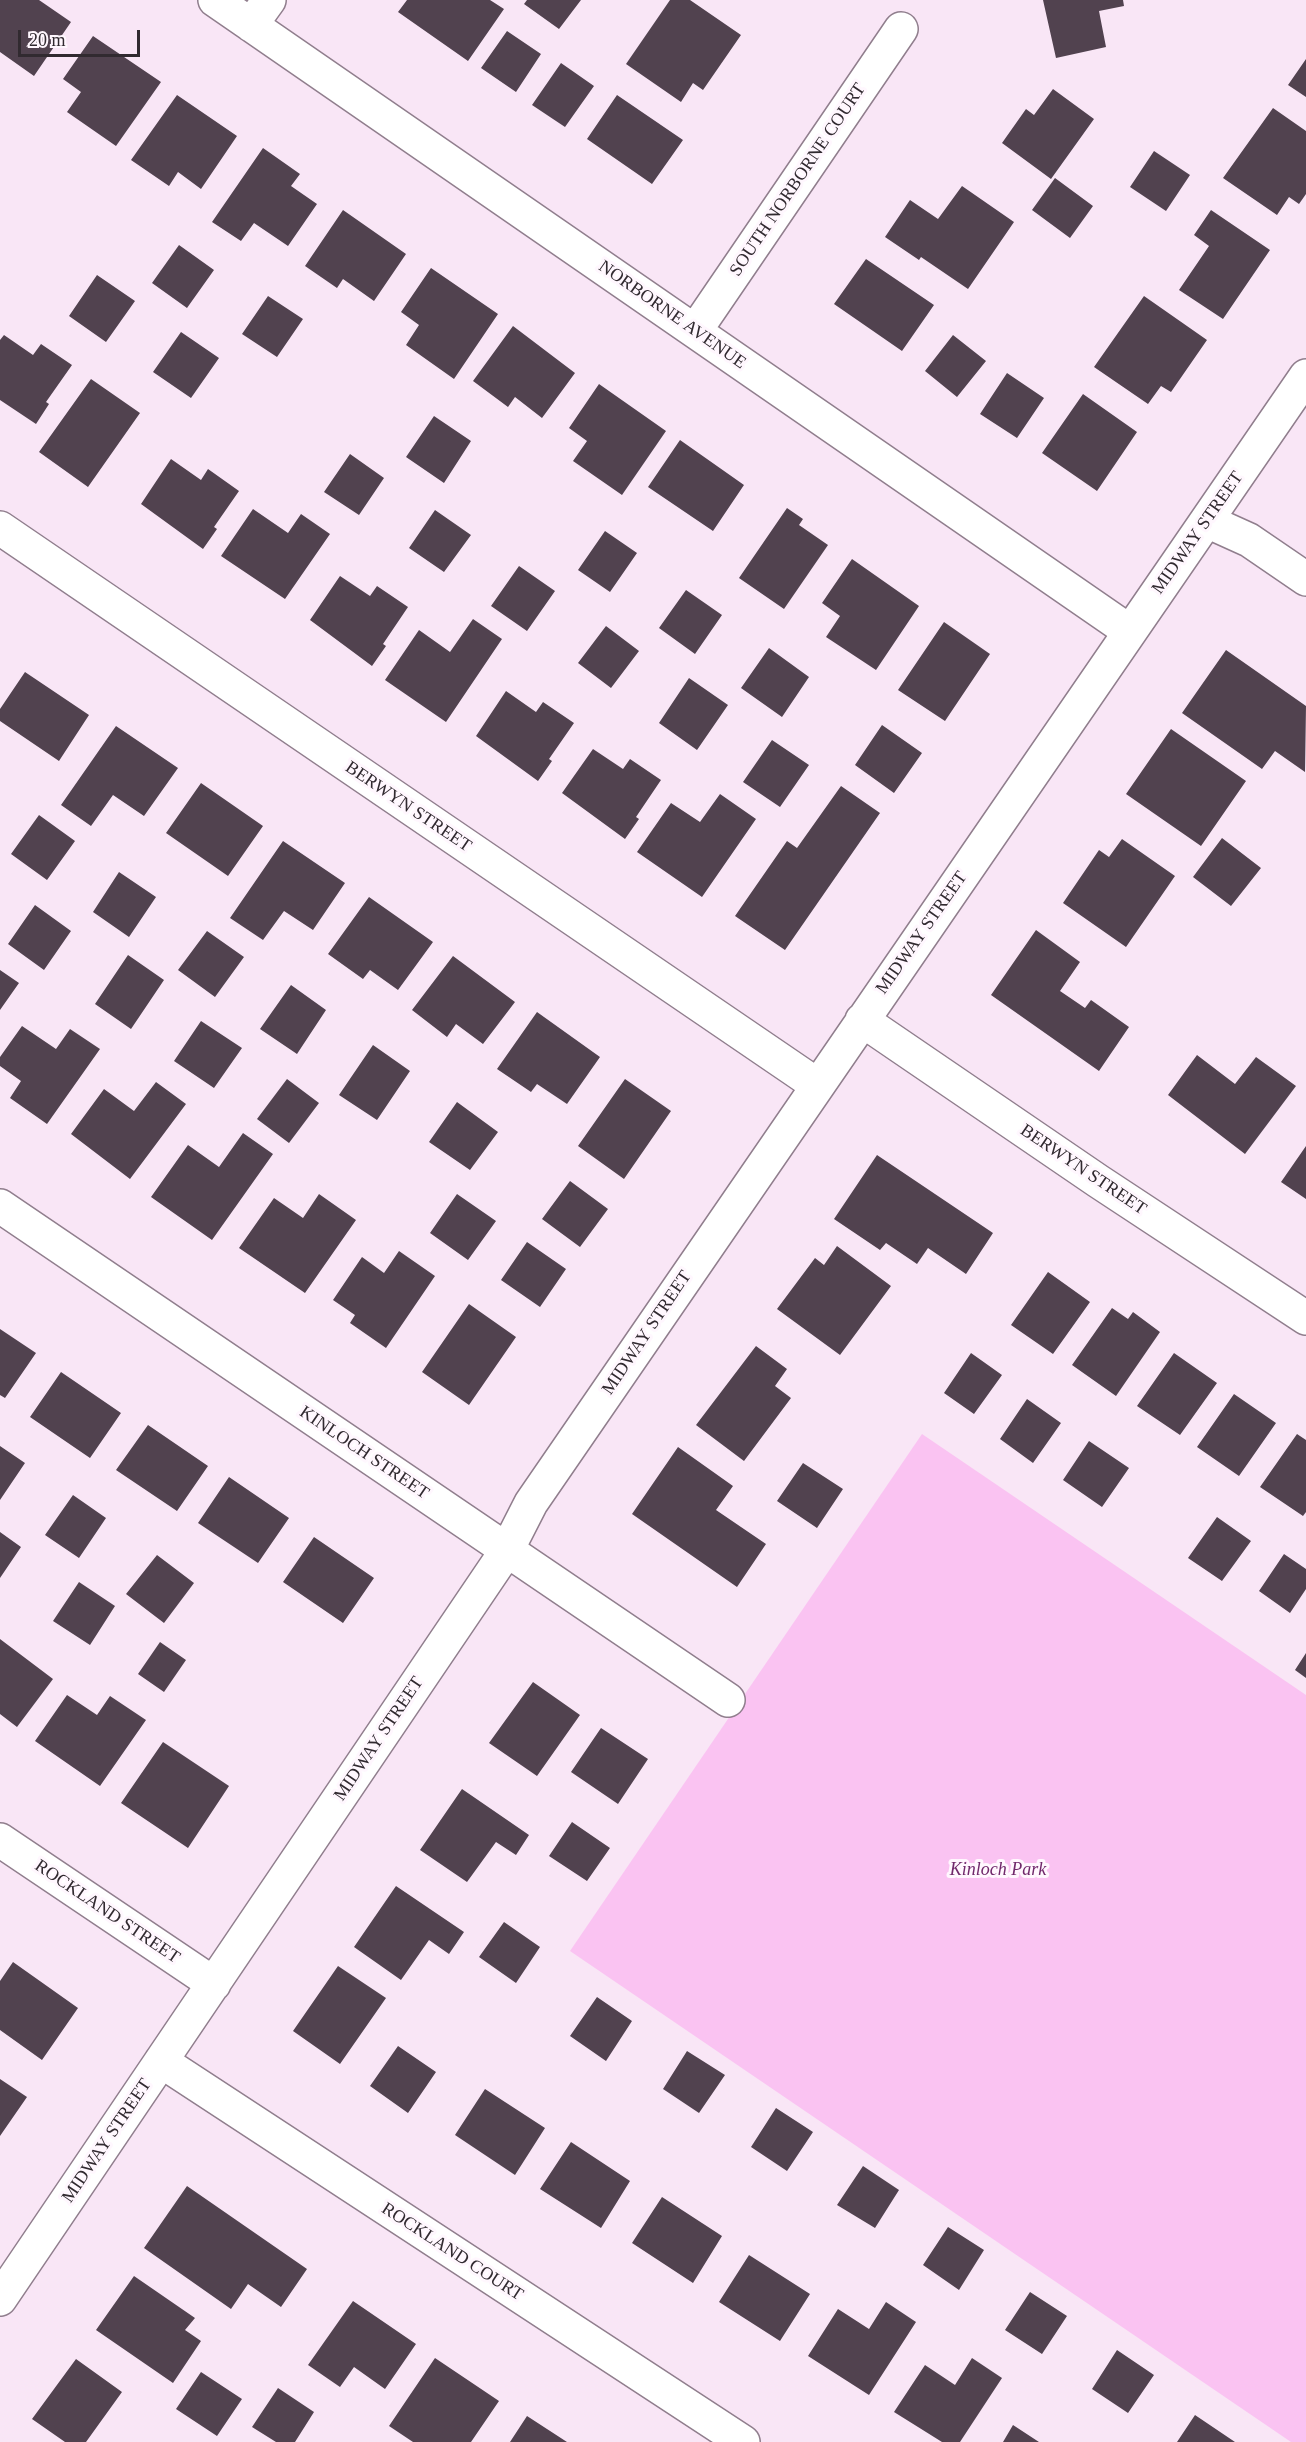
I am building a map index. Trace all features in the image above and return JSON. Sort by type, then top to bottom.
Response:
[{"type":"street","name":"NORBORNE AVENUE","points":[[215,0],[260,12],[695,331],[1129,632]]},
{"type":"street","name":"SOUTH NORBORNE COURT","points":[[695,331],[901,29]]},
{"type":"street","name":"MIDWAY STREET","points":[[0,2299],[507,1550],[531,1503],[1306,376]]},
{"type":"street","points":[[1207,521],[1249,540],[1306,579]]},
{"type":"street","name":"BERWYN STREET","points":[[0,528],[817,1085]]},
{"type":"street","name":"BERWYN STREET","points":[[862,1020],[1098,1181],[1306,1318]]},
{"type":"street","name":"KINLOCH STREET","points":[[0,1206],[728,1701]]},
{"type":"street","name":"ROCKLAND STREET","points":[[0,1840],[214,1984]]},
{"type":"street","name":"ROCKLAND COURT","points":[[161,2061],[744,2442]]},
{"type":"green space","name":"Kinloch Park","points":[[922,1434],[1306,1695],[1306,2442],[1291,2442],[570,1951]]},
{"type":"building","points":[[0,0],[39,0],[71,22],[34,76],[0,52]]},
{"type":"building","points":[[407,0],[490,0],[504,9],[468,61],[398,12]]},
{"type":"building","points":[[527,0],[581,0],[559,29],[524,4]]},
{"type":"building","points":[[670,0],[690,0],[741,35],[703,90],[693,83],[681,102],[626,64]]},
{"type":"building","points":[[1043,0],[1123,0],[1124,6],[1099,11],[1106,47],[1056,58]]},
{"type":"building","points":[[507,31],[541,54],[516,92],[481,68]]},
{"type":"building","points":[[93,36],[161,82],[116,146],[67,112],[81,92],[63,79]]},
{"type":"building","points":[[1306,59],[1306,97],[1288,85]]},
{"type":"building","points":[[561,63],[594,86],[565,127],[532,105]]},
{"type":"building","points":[[1053,89],[1094,119],[1051,179],[1002,143],[1026,109],[1034,115]]},
{"type":"building","points":[[177,95],[237,136],[201,189],[178,172],[169,186],[131,160]]},
{"type":"building","points":[[617,95],[683,140],[652,184],[587,139]]},
{"type":"building","points":[[1273,108],[1306,131],[1306,194],[1299,204],[1289,197],[1277,215],[1223,178]]},
{"type":"building","points":[[263,148],[300,174],[291,186],[317,204],[288,246],[254,223],[241,241],[212,222]]},
{"type":"building","points":[[1154,151],[1190,175],[1166,211],[1130,187]]},
{"type":"building","points":[[1055,178],[1093,206],[1070,238],[1032,210]]},
{"type":"building","points":[[962,186],[1014,222],[968,289],[921,257],[919,260],[885,237],[910,200],[938,219]]},
{"type":"building","points":[[343,210],[406,254],[374,301],[343,279],[337,288],[305,266]]},
{"type":"building","points":[[1211,210],[1270,250],[1223,319],[1179,290],[1209,246],[1194,235]]},
{"type":"building","points":[[179,245],[214,270],[187,308],[152,283]]},
{"type":"building","points":[[866,259],[934,305],[902,351],[834,304]]},
{"type":"building","points":[[431,268],[498,314],[454,379],[406,345],[419,325],[401,312]]},
{"type":"building","points":[[97,275],[135,301],[106,342],[69,316]]},
{"type":"building","points":[[268,296],[303,319],[277,357],[242,334]]},
{"type":"building","points":[[1144,296],[1207,340],[1171,392],[1161,386],[1148,404],[1094,367]]},
{"type":"building","points":[[513,326],[575,373],[542,418],[515,397],[508,407],[473,381]]},
{"type":"building","points":[[181,332],[219,358],[191,398],[153,372]]},
{"type":"building","points":[[4,335],[33,355],[41,344],[72,365],[46,402],[49,404],[36,424],[0,400],[0,340]]},
{"type":"building","points":[[953,335],[986,361],[957,397],[925,371]]},
{"type":"building","points":[[1007,373],[1044,398],[1017,438],[980,414]]},
{"type":"building","points":[[91,379],[140,413],[88,487],[39,452]]},
{"type":"building","points":[[599,384],[666,431],[622,495],[573,461],[587,441],[569,428]]},
{"type":"building","points":[[1083,394],[1137,432],[1097,491],[1042,453]]},
{"type":"building","points":[[434,416],[471,441],[444,483],[406,457]]},
{"type":"building","points":[[680,440],[744,485],[713,531],[648,487]]},
{"type":"building","points":[[350,454],[384,478],[359,515],[324,492]]},
{"type":"building","points":[[171,459],[201,480],[208,469],[239,491],[214,527],[217,529],[203,549],[141,504]]},
{"type":"building","points":[[787,508],[803,519],[799,525],[828,545],[784,609],[739,578]]},
{"type":"building","points":[[253,509],[288,533],[301,514],[330,534],[285,599],[221,556]]},
{"type":"building","points":[[435,510],[471,535],[444,572],[409,548]]},
{"type":"building","points":[[605,531],[637,553],[610,592],[578,570]]},
{"type":"building","points":[[852,559],[919,606],[876,670],[826,637],[840,616],[822,603]]},
{"type":"building","points":[[519,566],[555,591],[527,631],[491,606]]},
{"type":"building","points":[[340,576],[370,596],[377,586],[408,607],[383,644],[386,646],[372,666],[310,620]]},
{"type":"building","points":[[686,590],[722,615],[695,654],[659,628]]},
{"type":"building","points":[[473,619],[502,639],[446,722],[385,680],[419,630],[450,652]]},
{"type":"building","points":[[944,622],[990,654],[945,721],[898,690]]},
{"type":"building","points":[[606,626],[639,651],[611,688],[578,663]]},
{"type":"building","points":[[769,648],[809,677],[782,717],[741,688]]},
{"type":"building","points":[[1226,650],[1306,706],[1305,772],[1275,751],[1262,769],[1182,713]]},
{"type":"building","points":[[25,672],[89,715],[59,761],[0,721],[0,709]]},
{"type":"building","points":[[689,678],[728,705],[697,750],[659,723]]},
{"type":"building","points":[[506,691],[536,712],[543,702],[574,723],[549,759],[552,761],[538,781],[476,736]]},
{"type":"building","points":[[882,725],[922,753],[894,793],[855,765]]},
{"type":"building","points":[[116,726],[178,768],[144,816],[113,795],[91,826],[61,805]]},
{"type":"building","points":[[1171,729],[1246,781],[1201,846],[1126,794]]},
{"type":"building","points":[[772,740],[809,765],[780,807],[743,782]]},
{"type":"building","points":[[593,749],[623,769],[630,759],[661,780],[636,817],[639,819],[625,839],[562,793]]},
{"type":"building","points":[[201,783],[263,826],[228,876],[166,833]]},
{"type":"building","points":[[841,786],[880,813],[785,950],[735,916],[787,841],[797,848]]},
{"type":"building","points":[[720,794],[756,819],[702,897],[637,852],[671,803],[700,822]]},
{"type":"building","points":[[39,815],[75,841],[47,880],[11,854]]},
{"type":"building","points":[[1222,838],[1261,868],[1231,906],[1193,877]]},
{"type":"building","points":[[1122,839],[1175,876],[1126,947],[1063,903],[1099,850],[1109,857]]},
{"type":"building","points":[[283,841],[345,883],[313,930],[284,911],[263,940],[230,918]]},
{"type":"building","points":[[119,872],[156,897],[129,937],[93,912]]},
{"type":"building","points":[[369,897],[433,942],[398,990],[370,970],[363,979],[328,954]]},
{"type":"building","points":[[35,905],[71,931],[44,970],[8,944]]},
{"type":"building","points":[[1036,930],[1080,962],[1060,991],[1085,1008],[1091,1000],[1129,1027],[1099,1071],[991,995]]},
{"type":"building","points":[[207,931],[244,957],[215,997],[178,970]]},
{"type":"building","points":[[128,955],[164,980],[131,1029],[95,1004]]},
{"type":"building","points":[[453,956],[515,1002],[483,1044],[456,1024],[447,1037],[412,1010]]},
{"type":"building","points":[[0,970],[19,983],[0,1010]]},
{"type":"building","points":[[291,985],[326,1010],[297,1054],[260,1029]]},
{"type":"building","points":[[537,1012],[600,1057],[567,1104],[537,1084],[531,1092],[497,1069]]},
{"type":"building","points":[[201,1021],[242,1048],[214,1088],[174,1061]]},
{"type":"building","points":[[22,1026],[56,1049],[70,1029],[100,1049],[47,1124],[10,1098],[21,1081],[0,1066],[0,1057]]},
{"type":"building","points":[[373,1045],[410,1071],[377,1120],[339,1095]]},
{"type":"building","points":[[1197,1055],[1235,1084],[1256,1057],[1296,1086],[1245,1154],[1168,1095]]},
{"type":"building","points":[[287,1079],[319,1103],[289,1143],[257,1119]]},
{"type":"building","points":[[625,1079],[671,1111],[624,1179],[578,1146]]},
{"type":"building","points":[[156,1082],[186,1104],[130,1179],[71,1134],[104,1089],[134,1111]]},
{"type":"building","points":[[457,1102],[498,1132],[470,1170],[429,1142]]},
{"type":"building","points":[[243,1133],[273,1154],[212,1240],[151,1197],[188,1145],[219,1167]]},
{"type":"building","points":[[1306,1146],[1306,1199],[1281,1182]]},
{"type":"building","points":[[877,1155],[993,1233],[966,1274],[928,1248],[917,1264],[886,1243],[880,1250],[834,1219]]},
{"type":"building","points":[[570,1181],[608,1209],[580,1247],[542,1219]]},
{"type":"building","points":[[319,1194],[356,1220],[305,1293],[239,1248],[274,1198],[303,1218]]},
{"type":"building","points":[[457,1194],[496,1221],[468,1260],[430,1233]]},
{"type":"building","points":[[527,1242],[566,1269],[540,1307],[501,1280]]},
{"type":"building","points":[[837,1246],[891,1286],[840,1355],[777,1309],[815,1258],[824,1265]]},
{"type":"building","points":[[399,1251],[435,1276],[386,1348],[350,1323],[355,1315],[333,1300],[362,1257],[384,1273]]},
{"type":"building","points":[[1048,1272],[1090,1302],[1053,1354],[1011,1325]]},
{"type":"building","points":[[469,1304],[516,1337],[469,1405],[422,1372]]},
{"type":"building","points":[[1112,1308],[1128,1319],[1133,1312],[1160,1332],[1116,1396],[1072,1365]]},
{"type":"building","points":[[0,1329],[36,1353],[5,1398],[0,1395]]},
{"type":"building","points":[[756,1346],[787,1369],[775,1386],[791,1398],[744,1461],[696,1425]]},
{"type":"building","points":[[971,1353],[1002,1375],[974,1414],[944,1393]]},
{"type":"building","points":[[1174,1353],[1217,1383],[1180,1435],[1137,1406]]},
{"type":"building","points":[[61,1372],[121,1413],[90,1458],[30,1417]]},
{"type":"building","points":[[1234,1394],[1276,1423],[1239,1476],[1197,1447]]},
{"type":"building","points":[[1027,1399],[1061,1423],[1033,1463],[1000,1439]]},
{"type":"building","points":[[148,1425],[208,1466],[177,1511],[116,1470]]},
{"type":"building","points":[[1297,1434],[1306,1440],[1306,1512],[1303,1516],[1260,1487]]},
{"type":"building","points":[[1089,1441],[1129,1468],[1102,1507],[1063,1480]]},
{"type":"building","points":[[0,1446],[25,1463],[0,1500]]},
{"type":"building","points":[[678,1447],[733,1486],[716,1510],[766,1544],[737,1587],[632,1514]]},
{"type":"building","points":[[803,1463],[843,1489],[817,1528],[777,1501]]},
{"type":"building","points":[[229,1477],[289,1518],[258,1563],[198,1523]]},
{"type":"building","points":[[73,1495],[106,1518],[79,1558],[45,1535]]},
{"type":"building","points":[[1217,1517],[1251,1541],[1222,1581],[1188,1558]]},
{"type":"building","points":[[0,1532],[21,1547],[0,1578]]},
{"type":"building","points":[[314,1537],[374,1578],[343,1623],[283,1582]]},
{"type":"building","points":[[1284,1554],[1306,1569],[1306,1589],[1290,1613],[1259,1591]]},
{"type":"building","points":[[157,1555],[194,1583],[164,1623],[126,1594]]},
{"type":"building","points":[[79,1582],[115,1606],[90,1645],[53,1621]]},
{"type":"building","points":[[0,1639],[53,1679],[17,1727],[0,1714]]},
{"type":"building","points":[[160,1642],[186,1660],[164,1692],[138,1674]]},
{"type":"building","points":[[1306,1653],[1306,1678],[1295,1670]]},
{"type":"building","points":[[533,1682],[580,1715],[537,1776],[489,1743]]},
{"type":"building","points":[[67,1695],[97,1715],[110,1696],[146,1720],[100,1786],[35,1741]]},
{"type":"building","points":[[601,1728],[648,1759],[618,1804],[571,1772]]},
{"type":"building","points":[[163,1742],[229,1786],[188,1848],[121,1803]]},
{"type":"building","points":[[462,1789],[529,1835],[516,1855],[496,1842],[467,1882],[420,1850]]},
{"type":"building","points":[[572,1822],[610,1848],[587,1881],[549,1856]]},
{"type":"building","points":[[396,1886],[464,1932],[449,1954],[429,1940],[401,1980],[354,1947]]},
{"type":"building","points":[[504,1922],[540,1947],[516,1983],[479,1957]]},
{"type":"building","points":[[13,1962],[78,2008],[42,2060],[0,2030],[0,1981]]},
{"type":"building","points":[[338,1966],[386,1998],[340,2064],[293,2031]]},
{"type":"building","points":[[597,1997],[632,2021],[606,2061],[570,2036]]},
{"type":"building","points":[[398,2046],[436,2072],[408,2113],[370,2086]]},
{"type":"building","points":[[687,2051],[725,2075],[699,2113],[663,2089]]},
{"type":"building","points":[[0,2079],[27,2097],[0,2136]]},
{"type":"building","points":[[485,2089],[545,2128],[515,2175],[455,2135]]},
{"type":"building","points":[[776,2108],[813,2132],[787,2171],[751,2147]]},
{"type":"building","points":[[571,2142],[630,2181],[601,2228],[540,2189]]},
{"type":"building","points":[[863,2166],[899,2190],[875,2228],[837,2205]]},
{"type":"building","points":[[187,2186],[307,2269],[281,2307],[248,2284],[231,2309],[144,2248]]},
{"type":"building","points":[[662,2197],[722,2236],[693,2283],[632,2243]]},
{"type":"building","points":[[948,2227],[984,2250],[959,2290],[923,2265]]},
{"type":"building","points":[[749,2255],[810,2294],[780,2341],[719,2302]]},
{"type":"building","points":[[134,2276],[195,2318],[185,2330],[201,2341],[173,2383],[96,2330]]},
{"type":"building","points":[[1030,2292],[1067,2316],[1042,2354],[1005,2330]]},
{"type":"building","points":[[353,2301],[416,2344],[385,2389],[354,2367],[340,2387],[308,2365]]},
{"type":"building","points":[[886,2302],[916,2322],[869,2395],[808,2356],[838,2309],[869,2329]]},
{"type":"building","points":[[1117,2350],[1154,2375],[1128,2413],[1092,2389]]},
{"type":"building","points":[[435,2358],[499,2401],[471,2442],[413,2442],[389,2426]]},
{"type":"building","points":[[972,2358],[1002,2378],[960,2442],[942,2442],[894,2412],[925,2365],[955,2385]]},
{"type":"building","points":[[76,2359],[122,2392],[86,2442],[65,2442],[32,2419]]},
{"type":"building","points":[[201,2372],[242,2399],[217,2436],[176,2409]]},
{"type":"building","points":[[278,2388],[314,2412],[295,2442],[276,2442],[252,2427]]},
{"type":"building","points":[[1195,2415],[1235,2442],[1177,2442]]},
{"type":"building","points":[[527,2416],[567,2442],[510,2442]]},
{"type":"building","points":[[1013,2425],[1039,2442],[1003,2442]]}]
